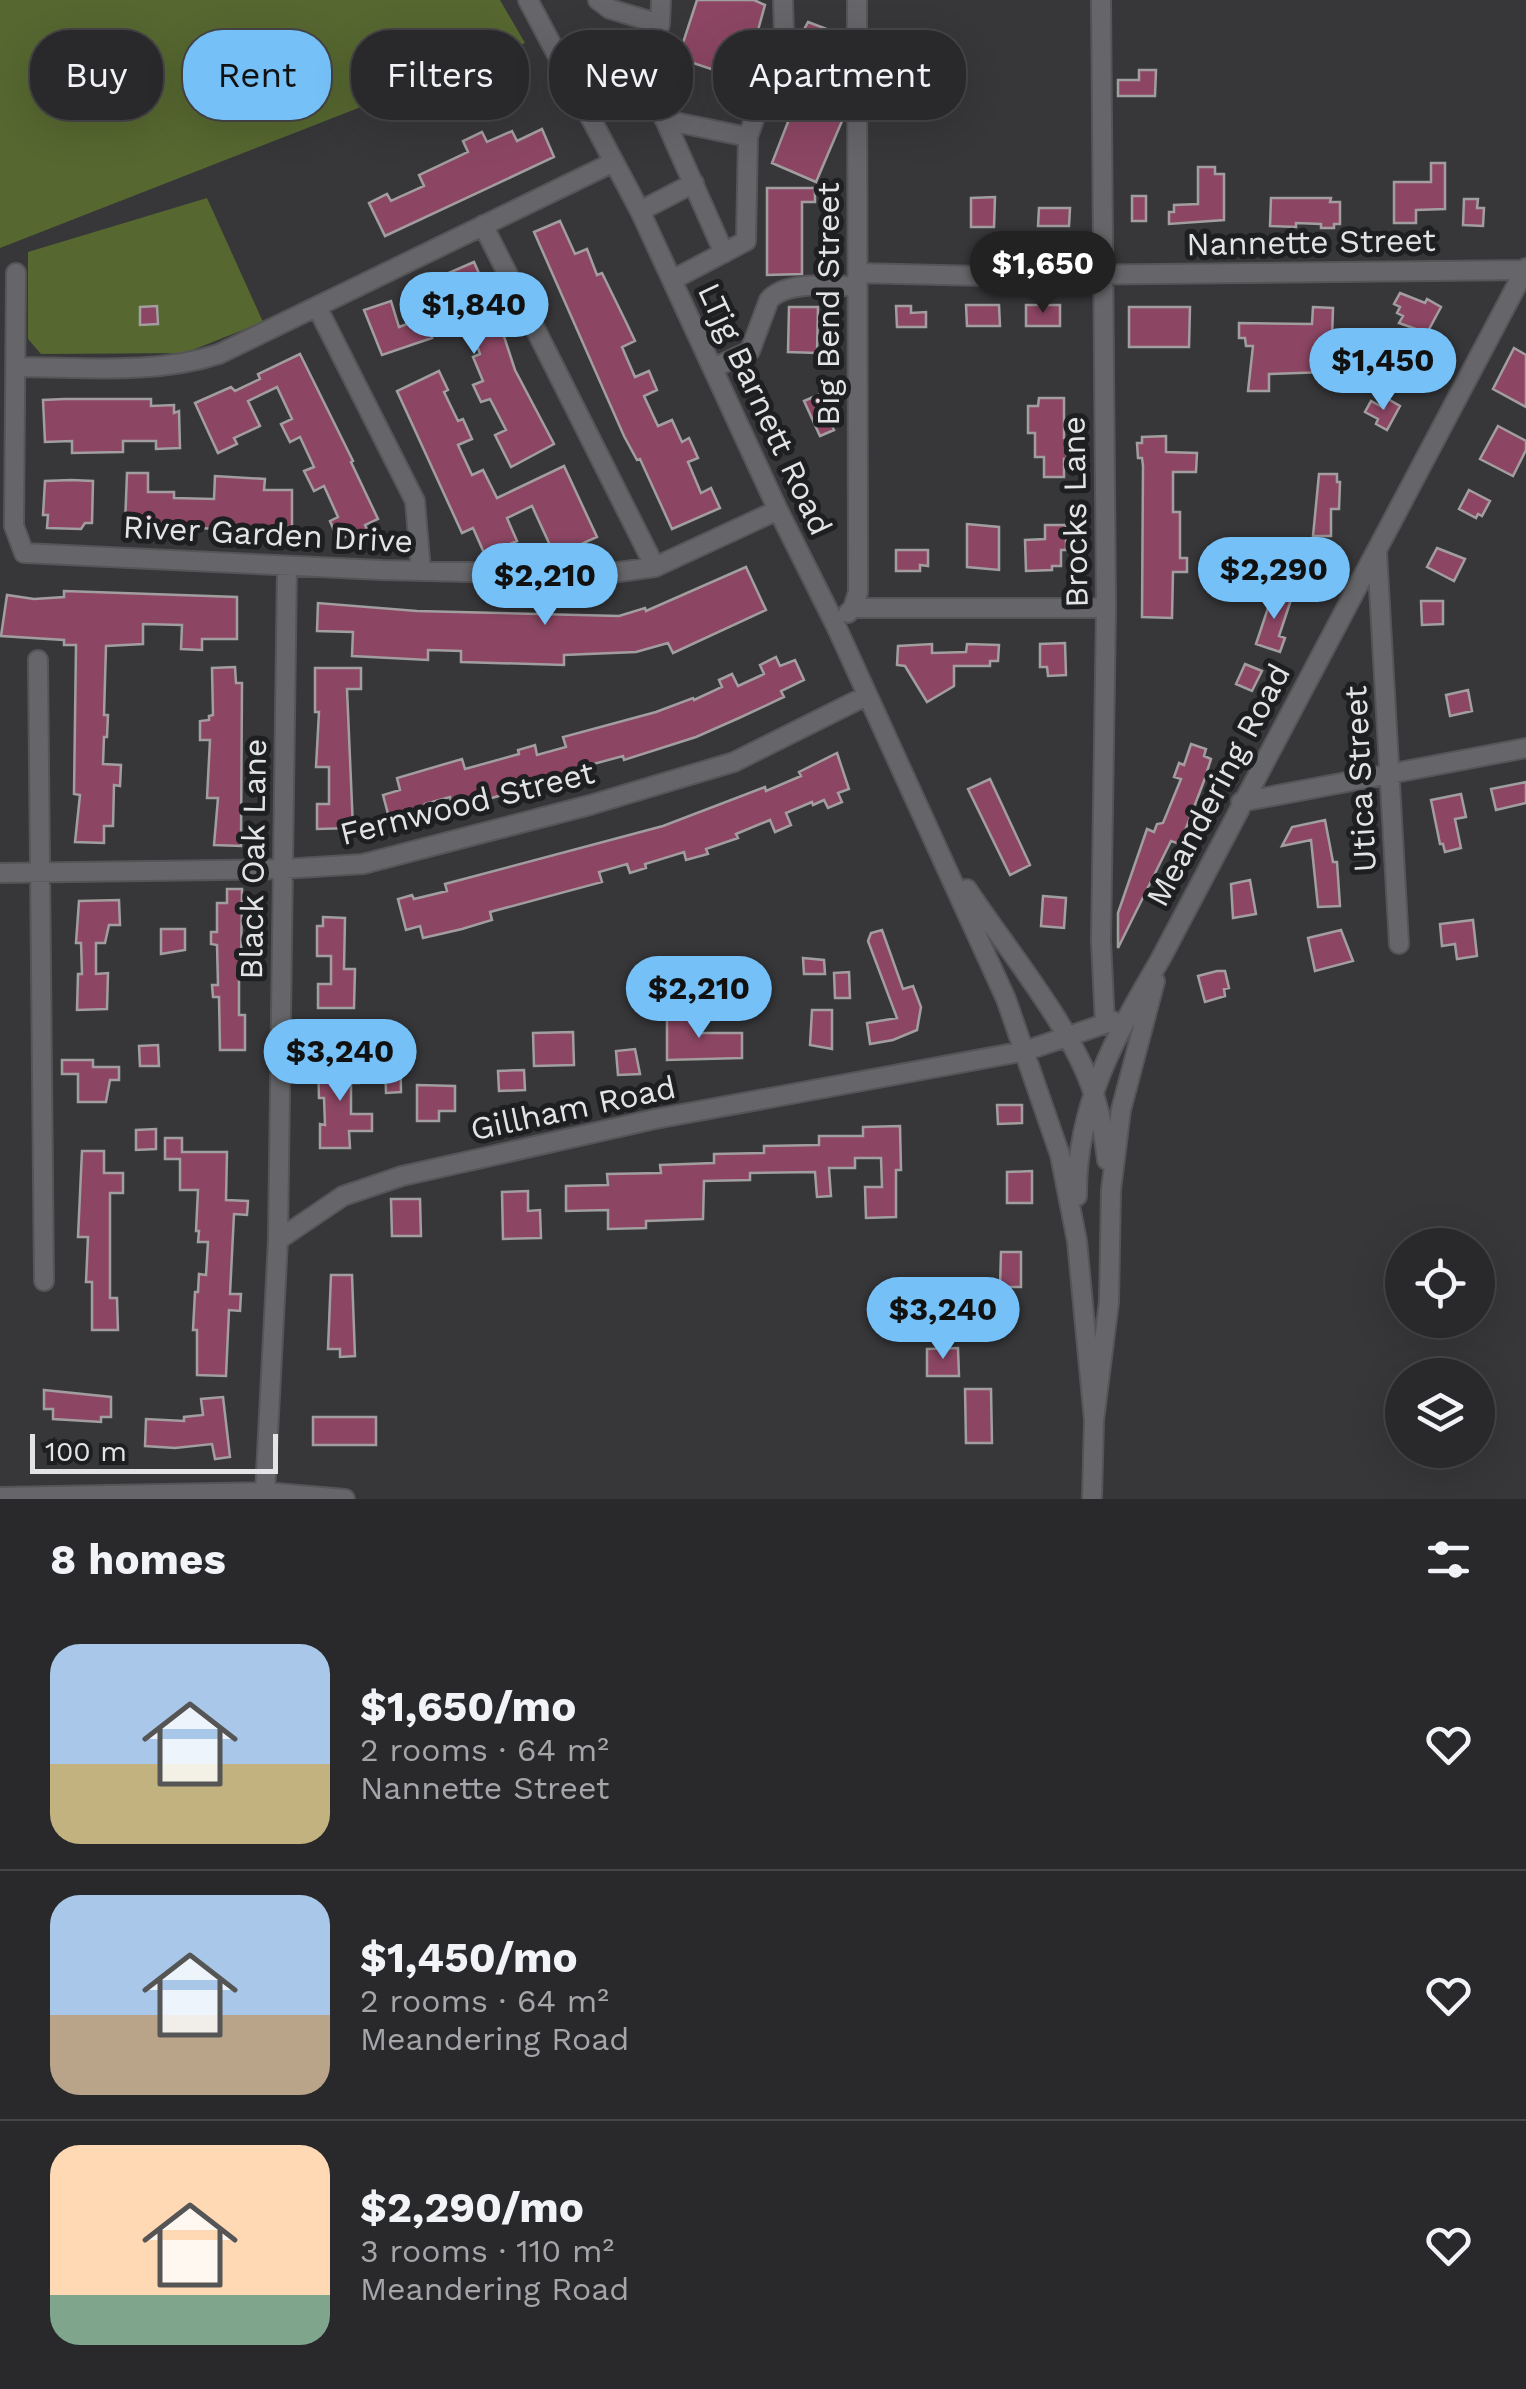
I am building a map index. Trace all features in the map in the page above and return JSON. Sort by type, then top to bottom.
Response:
[{"type":"street","name":"LTjg Barnett Road","points":[[528,0],[549,38]]},
{"type":"street","points":[[598,0],[610,9],[660,24]]},
{"type":"street","points":[[658,30],[661,0]]},
{"type":"street","points":[[672,280],[746,241],[748,137],[784,33],[784,0]]},
{"type":"street","name":"Big Bend Street","points":[[853,608],[858,592],[856,0]]},
{"type":"street","name":"Brocks Lane","points":[[1101,0],[1106,608],[1101,941],[1105,1024]]},
{"type":"street","name":"LTjg Barnett Road","points":[[593,120],[836,626],[1006,1000],[1060,1155],[1078,1241],[1094,1420]]},
{"type":"street","points":[[665,120],[748,137]]},
{"type":"street","points":[[665,120],[724,253]]},
{"type":"street","points":[[18,367],[149,368],[188,364],[219,354],[614,162]]},
{"type":"street","points":[[640,211],[694,184]]},
{"type":"street","points":[[483,226],[655,567]]},
{"type":"street","name":"Nannette Street","points":[[714,368],[750,351],[775,293],[858,280],[1526,269]]},
{"type":"street","name":"Meandering Road","points":[[1078,1241],[1076,1177],[1092,1088],[1377,551],[1517,307],[1526,269]]},
{"type":"street","name":"River Garden Drive","points":[[16,273],[14,526],[24,552],[287,566],[597,575],[655,567],[778,510]]},
{"type":"street","points":[[317,307],[416,501],[421,571]]},
{"type":"street","name":"Utica Street","points":[[1377,551],[1399,944]]},
{"type":"street","name":"Black Oak Lane","points":[[265,1492],[278,1240],[287,566]]},
{"type":"street","points":[[836,626],[853,608],[1106,608]]},
{"type":"street","points":[[38,660],[44,1281]]},
{"type":"street","name":"Fernwood Street","points":[[0,872],[283,869],[363,864],[590,806],[734,762],[866,696]]},
{"type":"street","points":[[1241,802],[1526,748]]},
{"type":"street","name":"LTjg Barnett Road","points":[[938,848],[1067,1036],[1092,1088],[1103,1126],[1111,1190]]},
{"type":"street","name":"Meandering Road","points":[[1092,1499],[1094,1420],[1110,1302],[1111,1190],[1121,1110],[1160,960]]},
{"type":"street","name":"Gillham Road","points":[[278,1240],[343,1196],[402,1176],[655,1119],[1025,1051],[1127,1016]]},
{"type":"street","points":[[0,1496],[265,1492],[345,1499]]},
{"type":"green space","points":[[0,0],[500,0],[517,30],[351,30],[351,111],[331,119],[331,30],[183,30],[183,120],[328,120],[0,248]]},
{"type":"green space","points":[[207,198],[263,322],[185,353],[41,354],[28,339],[28,252]]},
{"type":"building","points":[[697,0],[754,0],[765,5],[758,30],[713,30],[713,70],[693,63],[693,30],[687,30]]},
{"type":"building","points":[[808,22],[829,30],[804,30]]},
{"type":"building","points":[[1139,70],[1156,70],[1155,96],[1118,96],[1118,80],[1139,80]]},
{"type":"building","points":[[789,120],[842,121],[816,182],[772,163]]},
{"type":"building","points":[[542,129],[554,157],[385,236],[369,203],[387,194],[391,201],[424,186],[419,175],[468,152],[463,141],[482,132],[487,142],[512,131],[517,141]]},
{"type":"building","points":[[1431,163],[1445,163],[1445,209],[1416,210],[1416,223],[1394,223],[1394,182],[1431,182]]},
{"type":"building","points":[[1198,167],[1215,167],[1215,174],[1224,174],[1224,220],[1169,224],[1169,212],[1174,212],[1174,205],[1198,204]]},
{"type":"building","points":[[767,188],[815,188],[815,202],[802,202],[802,274],[767,275]]},
{"type":"building","points":[[1132,196],[1146,196],[1146,221],[1132,221]]},
{"type":"building","points":[[995,197],[994,227],[971,227],[971,198]]},
{"type":"building","points":[[1271,198],[1331,198],[1330,202],[1340,202],[1340,224],[1334,224],[1334,228],[1296,223],[1296,227],[1270,226]]},
{"type":"building","points":[[1464,199],[1478,199],[1477,208],[1484,208],[1483,226],[1463,225]]},
{"type":"building","points":[[1039,208],[1070,208],[1069,226],[1038,226]]},
{"type":"building","points":[[560,221],[575,254],[587,249],[597,275],[602,273],[626,322],[635,341],[622,347],[635,377],[649,371],[657,390],[644,396],[658,426],[672,420],[682,442],[689,438],[698,458],[688,462],[701,493],[711,488],[720,508],[672,529],[640,459],[637,460],[624,436],[534,232]]},
{"type":"building","points":[[474,262],[515,370],[554,444],[511,467],[495,435],[506,430],[490,399],[481,402],[473,385],[483,381],[473,357],[480,354],[468,317],[430,334],[432,338],[382,355],[364,310],[391,301],[399,327],[437,313],[435,308],[445,304],[435,279]]},
{"type":"building","points":[[1400,293],[1425,303],[1427,299],[1441,307],[1427,333],[1399,323],[1403,316],[1394,304]]},
{"type":"building","points":[[966,305],[999,305],[1000,326],[967,326]]},
{"type":"building","points":[[1026,305],[1060,305],[1060,326],[1026,326]]},
{"type":"building","points":[[157,306],[158,324],[140,325],[140,307]]},
{"type":"building","points":[[896,306],[911,306],[911,313],[926,312],[926,327],[897,327]]},
{"type":"building","points":[[789,307],[818,307],[817,353],[788,352]]},
{"type":"building","points":[[1129,307],[1190,307],[1189,347],[1129,347]]},
{"type":"building","points":[[1313,307],[1333,308],[1332,339],[1328,339],[1330,367],[1326,367],[1326,372],[1269,374],[1269,391],[1248,391],[1253,346],[1246,346],[1245,338],[1239,338],[1239,323],[1312,324]]},
{"type":"building","points":[[1514,348],[1526,355],[1526,407],[1493,389]]},
{"type":"building","points":[[300,354],[378,519],[365,525],[371,538],[358,544],[353,534],[338,540],[330,521],[338,517],[324,486],[314,491],[304,471],[314,467],[300,437],[290,442],[281,424],[292,419],[277,387],[248,401],[260,426],[234,438],[237,444],[218,453],[195,403],[231,387],[235,391],[260,379],[258,374]]},
{"type":"building","points":[[439,371],[458,421],[463,419],[472,439],[458,445],[472,475],[483,470],[497,498],[564,466],[597,537],[555,556],[532,506],[507,518],[517,541],[485,555],[473,528],[462,533],[397,391]]},
{"type":"building","points":[[818,395],[834,430],[820,436],[804,401]]},
{"type":"building","points":[[1039,398],[1064,398],[1064,438],[1077,438],[1077,452],[1067,452],[1064,459],[1064,477],[1044,477],[1044,457],[1035,457],[1035,433],[1028,433],[1028,406],[1038,406]]},
{"type":"building","points":[[151,399],[151,406],[174,405],[174,413],[179,411],[180,448],[156,449],[156,441],[123,441],[123,452],[72,453],[72,441],[45,442],[43,400]]},
{"type":"building","points":[[1388,399],[1400,406],[1387,430],[1365,412],[1371,401],[1384,408]]},
{"type":"building","points":[[1498,426],[1526,441],[1526,450],[1513,476],[1480,459]]},
{"type":"building","points":[[1166,436],[1166,452],[1197,453],[1196,472],[1173,472],[1173,512],[1180,512],[1180,558],[1187,558],[1187,572],[1173,572],[1172,618],[1142,617],[1143,466],[1137,443],[1142,443],[1142,437]]},
{"type":"building","points":[[127,473],[148,473],[148,492],[174,492],[174,498],[214,499],[215,476],[265,479],[264,490],[292,490],[292,537],[269,539],[270,531],[125,525]]},
{"type":"building","points":[[1319,474],[1337,474],[1340,482],[1339,509],[1331,509],[1331,536],[1313,536]]},
{"type":"building","points":[[45,481],[93,481],[92,523],[85,523],[81,529],[47,528],[48,515],[43,515]]},
{"type":"building","points":[[1469,490],[1490,501],[1482,516],[1478,514],[1476,518],[1459,509]]},
{"type":"building","points":[[967,524],[999,527],[999,570],[967,567]]},
{"type":"building","points":[[1045,525],[1066,525],[1066,550],[1061,550],[1061,566],[1026,571],[1025,540],[1045,539]]},
{"type":"building","points":[[1437,548],[1465,559],[1454,581],[1427,567]]},
{"type":"building","points":[[896,550],[928,550],[928,566],[920,565],[920,571],[896,571]]},
{"type":"building","points":[[746,567],[766,610],[673,653],[668,643],[636,652],[564,655],[564,665],[461,662],[461,651],[428,650],[428,660],[352,656],[353,632],[317,631],[318,603],[417,611],[619,616],[645,608],[646,611]]},
{"type":"building","points":[[1274,590],[1292,597],[1279,636],[1285,638],[1280,652],[1256,644]]},
{"type":"building","points":[[64,591],[237,597],[237,639],[202,639],[202,650],[181,649],[182,625],[143,624],[143,644],[106,646],[104,715],[108,715],[103,764],[121,765],[120,786],[114,785],[113,826],[104,826],[104,843],[75,842],[80,795],[74,794],[76,645],[64,645],[64,640],[1,636],[7,595],[34,599],[64,597]]},
{"type":"building","points":[[1421,601],[1443,601],[1443,624],[1422,625]]},
{"type":"building","points":[[1065,643],[1066,675],[1048,676],[1047,667],[1040,667],[1040,644]]},
{"type":"building","points":[[932,644],[932,653],[966,652],[967,644],[999,645],[998,661],[990,661],[990,666],[954,666],[954,686],[927,702],[905,666],[897,665],[898,646]]},
{"type":"building","points":[[776,657],[780,666],[795,660],[804,680],[781,691],[784,697],[696,737],[624,760],[623,756],[586,766],[587,770],[485,800],[463,805],[462,799],[451,802],[450,797],[425,804],[428,816],[391,825],[383,795],[400,790],[397,778],[462,759],[465,769],[519,754],[518,750],[535,745],[537,755],[566,747],[563,737],[694,700],[722,687],[719,680],[732,674],[738,686],[764,674],[760,665]]},
{"type":"building","points":[[1245,664],[1262,671],[1252,691],[1236,684]]},
{"type":"building","points":[[235,667],[236,683],[242,683],[241,846],[214,845],[218,798],[207,798],[210,740],[200,740],[200,721],[213,715],[212,668]]},
{"type":"building","points":[[315,668],[361,668],[361,689],[347,689],[353,828],[317,829],[317,804],[329,804],[329,767],[316,767],[319,712],[315,712]]},
{"type":"building","points":[[1468,690],[1472,711],[1450,716],[1446,695]]},
{"type":"building","points":[[1191,744],[1206,749],[1204,756],[1211,759],[1204,781],[1180,844],[1171,841],[1118,948],[1118,913],[1147,829],[1154,832],[1157,824],[1163,823],[1181,779],[1174,777],[1179,763],[1184,765]]},
{"type":"building","points":[[837,753],[849,789],[838,793],[842,802],[828,808],[824,800],[813,805],[812,802],[786,813],[791,825],[775,832],[770,820],[736,834],[738,838],[706,849],[708,854],[686,860],[684,852],[630,873],[627,864],[599,872],[602,882],[490,912],[492,920],[462,929],[423,938],[420,926],[406,930],[398,899],[447,891],[445,884],[663,826],[765,787],[766,791],[801,776],[799,772]]},
{"type":"building","points":[[990,779],[1030,865],[1010,875],[968,789]]},
{"type":"building","points":[[1526,782],[1526,803],[1496,810],[1491,789]]},
{"type":"building","points":[[1461,794],[1466,817],[1455,819],[1461,848],[1445,852],[1431,800]]},
{"type":"building","points":[[1325,820],[1333,862],[1337,862],[1340,906],[1318,907],[1311,840],[1282,846],[1292,827]]},
{"type":"building","points":[[1250,880],[1256,914],[1233,918],[1231,884]]},
{"type":"building","points":[[227,889],[242,889],[239,1015],[245,1015],[245,1050],[220,1050],[219,997],[213,997],[212,985],[218,985],[217,945],[211,944],[211,932],[217,932],[217,903],[227,903]]},
{"type":"building","points":[[1043,896],[1066,898],[1064,928],[1041,926]]},
{"type":"building","points":[[119,900],[120,925],[109,925],[105,943],[96,943],[96,974],[108,973],[107,1009],[77,1010],[78,974],[82,974],[81,943],[76,943],[79,901]]},
{"type":"building","points":[[323,917],[345,918],[344,969],[355,969],[354,1008],[318,1008],[318,984],[331,984],[331,956],[317,956],[317,926],[323,926]]},
{"type":"building","points":[[1473,920],[1477,956],[1457,959],[1455,944],[1442,946],[1440,924]]},
{"type":"building","points":[[161,929],[185,929],[185,950],[161,954]]},
{"type":"building","points":[[882,930],[903,989],[913,986],[921,1007],[917,1030],[870,1044],[867,1023],[897,1018],[868,941],[871,933]]},
{"type":"building","points":[[1341,930],[1353,961],[1315,971],[1308,938]]},
{"type":"building","points":[[803,958],[824,960],[825,974],[804,974]]},
{"type":"building","points":[[1225,971],[1229,988],[1224,989],[1225,996],[1205,1002],[1198,976]]},
{"type":"building","points":[[849,972],[850,998],[835,998],[834,973]]},
{"type":"building","points":[[812,1010],[832,1010],[832,1049],[810,1045]]},
{"type":"building","points":[[667,1016],[698,1016],[698,1033],[742,1033],[742,1058],[667,1060]]},
{"type":"building","points":[[400,1029],[401,1092],[386,1093],[384,1030]]},
{"type":"building","points":[[573,1032],[574,1065],[534,1066],[533,1033]]},
{"type":"building","points":[[158,1045],[159,1066],[140,1066],[139,1046]]},
{"type":"building","points":[[635,1049],[640,1074],[618,1075],[616,1051]]},
{"type":"building","points":[[62,1060],[93,1060],[93,1067],[119,1067],[119,1080],[110,1080],[106,1102],[78,1102],[78,1074],[62,1074]]},
{"type":"building","points":[[318,1061],[359,1061],[359,1083],[351,1083],[351,1114],[372,1114],[372,1131],[349,1131],[350,1148],[320,1148],[320,1124],[325,1125],[324,1098],[319,1098]]},
{"type":"building","points":[[524,1070],[525,1090],[499,1091],[498,1071]]},
{"type":"building","points":[[417,1085],[455,1086],[455,1111],[439,1111],[439,1121],[417,1121]]},
{"type":"building","points":[[997,1105],[1022,1105],[1022,1123],[998,1124]]},
{"type":"building","points":[[900,1126],[896,1217],[866,1218],[865,1187],[882,1187],[881,1158],[855,1158],[855,1168],[829,1168],[831,1196],[817,1197],[815,1172],[750,1173],[750,1180],[704,1181],[703,1219],[646,1221],[646,1228],[608,1229],[608,1210],[566,1211],[566,1186],[608,1185],[607,1174],[661,1173],[660,1165],[714,1163],[714,1154],[764,1153],[764,1146],[819,1145],[819,1136],[863,1136],[863,1127]]},
{"type":"building","points":[[156,1129],[156,1149],[136,1150],[136,1130]]},
{"type":"building","points":[[165,1138],[182,1138],[182,1152],[227,1152],[226,1200],[248,1201],[247,1215],[234,1214],[230,1294],[241,1294],[240,1311],[229,1310],[226,1376],[197,1375],[195,1292],[199,1274],[206,1275],[208,1242],[198,1242],[198,1190],[180,1190],[180,1159],[165,1159]]},
{"type":"building","points":[[82,1151],[104,1151],[104,1173],[123,1173],[123,1193],[110,1193],[110,1298],[117,1298],[118,1330],[92,1330],[92,1282],[86,1282],[88,1237],[78,1237]]},
{"type":"building","points":[[1032,1171],[1032,1203],[1007,1203],[1007,1172]]},
{"type":"building","points":[[528,1191],[528,1211],[540,1210],[541,1238],[503,1239],[502,1192]]},
{"type":"building","points":[[391,1199],[420,1199],[421,1236],[392,1236]]},
{"type":"building","points":[[1001,1252],[1021,1252],[1021,1287],[1000,1287]]},
{"type":"building","points":[[331,1275],[352,1275],[355,1356],[340,1357],[340,1349],[328,1349]]},
{"type":"building","points":[[958,1348],[959,1376],[927,1376],[927,1349]]},
{"type":"building","points":[[965,1389],[991,1389],[992,1443],[966,1443]]},
{"type":"building","points":[[44,1390],[111,1397],[111,1417],[101,1417],[101,1422],[53,1419],[53,1409],[44,1409]]},
{"type":"building","points":[[223,1397],[230,1457],[215,1459],[212,1444],[145,1446],[146,1419],[184,1421],[184,1417],[203,1415],[201,1399]]},
{"type":"building","points":[[313,1417],[376,1417],[376,1445],[313,1445]]}]
